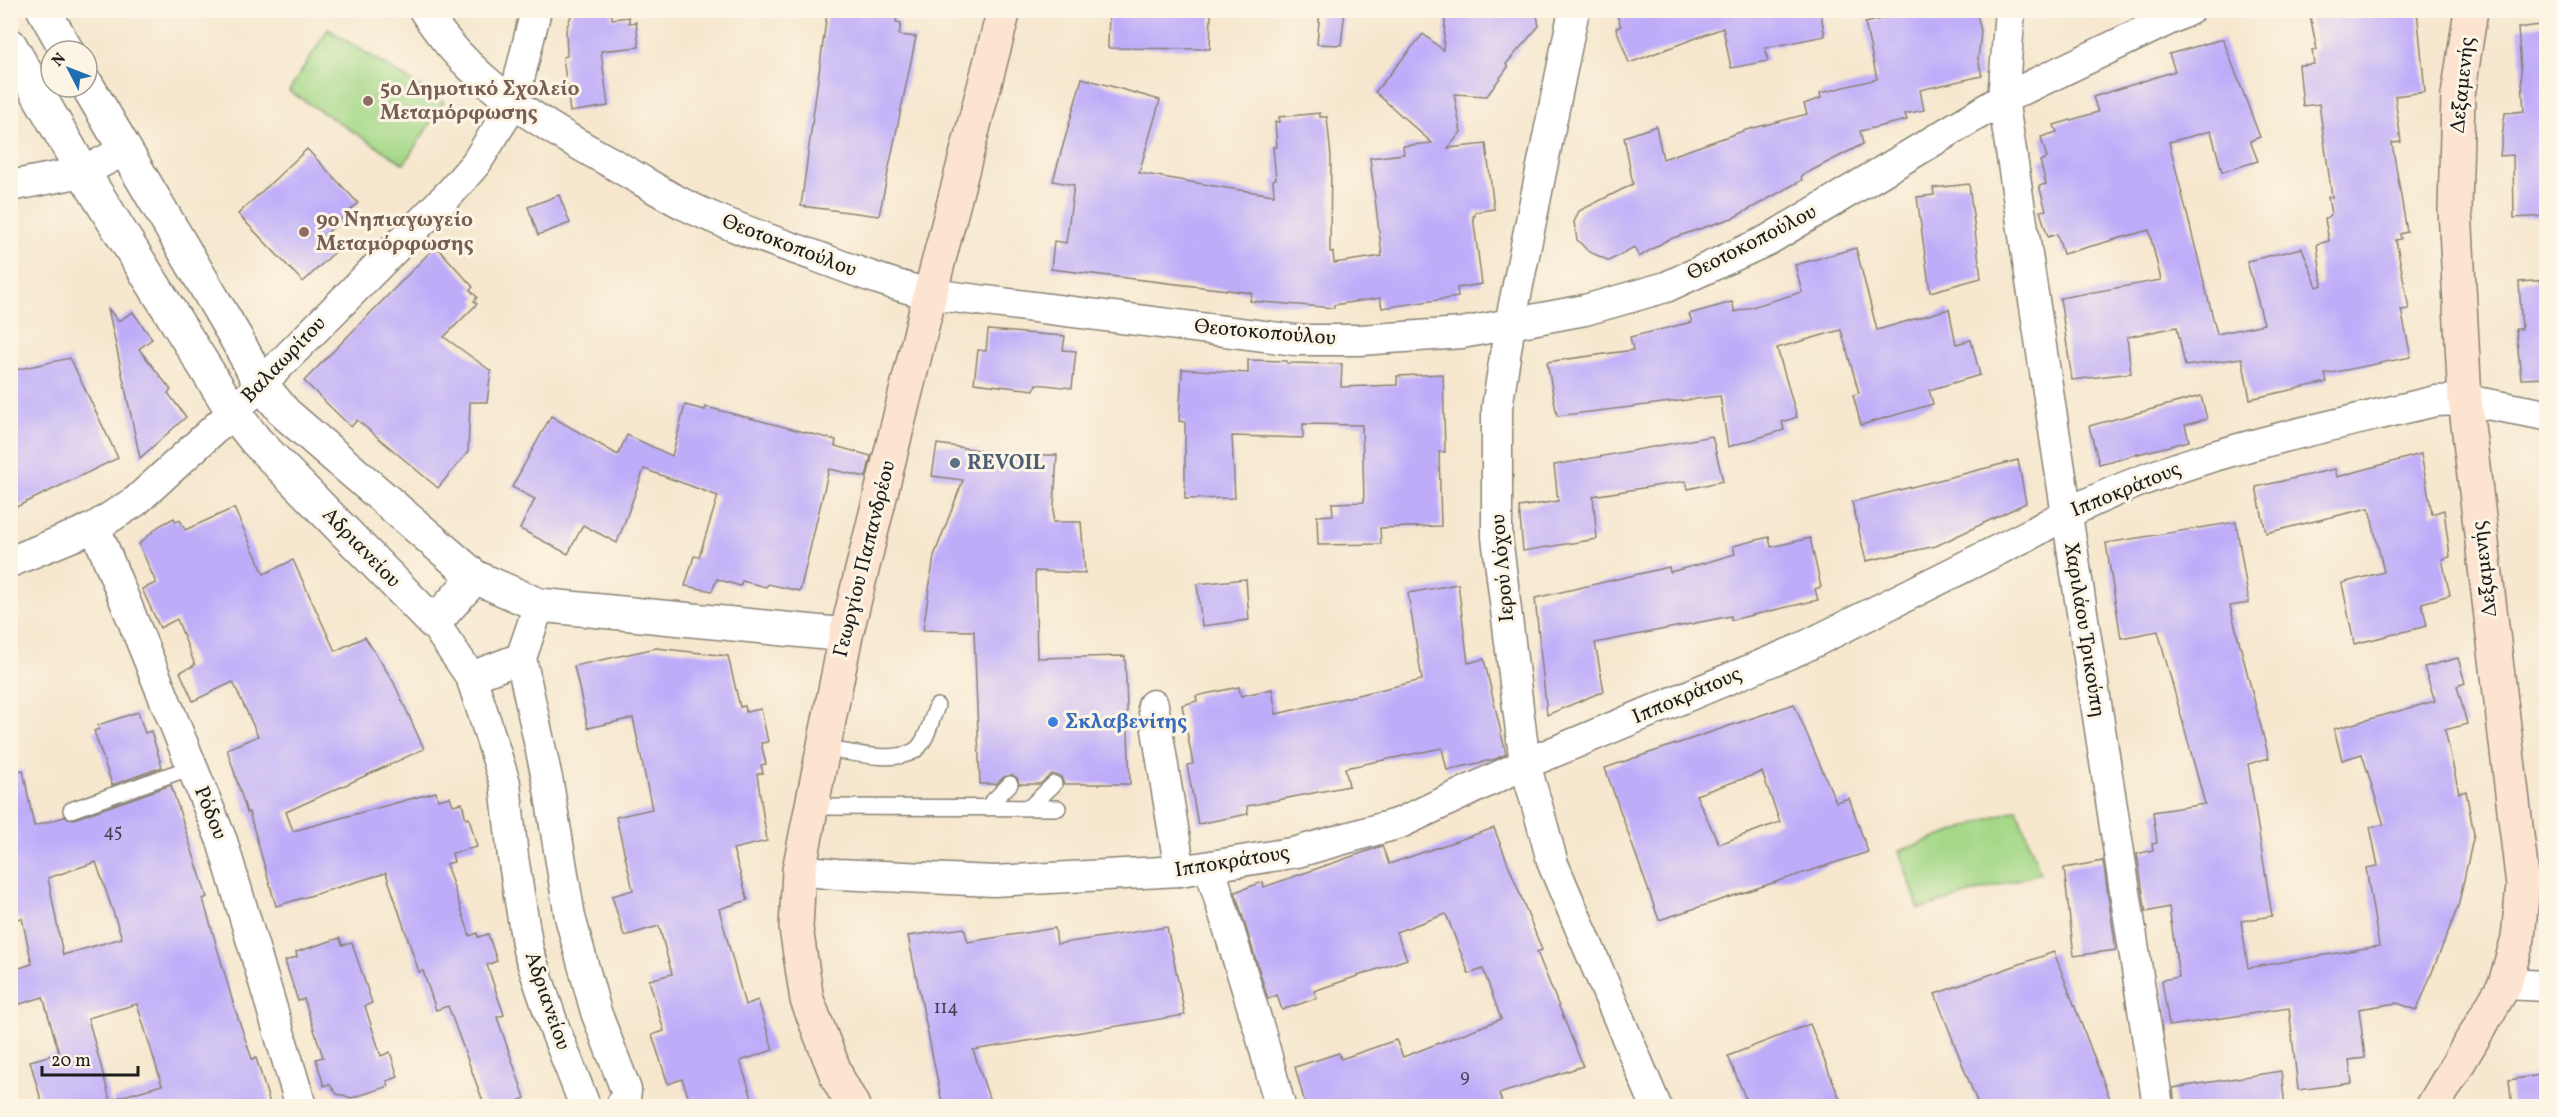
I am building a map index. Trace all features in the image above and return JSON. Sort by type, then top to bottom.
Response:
[{"type":"main road","name":"Γεωργίου Παπανδρέου","points":[[853,1107],[833,1069],[807,1000],[796,928],[800,870],[822,748],[846,635],[930,294],[1004,10]]},
{"type":"main road","name":"Δεξαμενής","points":[[2433,1107],[2505,984],[2518,938],[2523,885],[2465,400],[2455,209],[2458,95],[2471,10]]},
{"type":"street","points":[[44,10],[60,39]]},
{"type":"street","name":"Θεοτοκοπούλου","points":[[424,10],[455,51],[485,82],[513,104],[567,139],[684,204],[748,232],[900,286],[930,294],[1295,340],[1360,340],[1440,334],[1510,324],[1585,310],[1666,286],[1768,240],[2003,99],[2189,10]]},
{"type":"street","name":"Βαλαωρίτου","points":[[10,562],[95,527],[136,501],[233,412],[451,192],[476,163],[513,104],[536,10]]},
{"type":"street","name":"Ιερού Λόχου","points":[[1574,10],[1510,324],[1497,408],[1497,537],[1525,764],[1553,864],[1656,1107]]},
{"type":"street","name":"Χαριλάου Τρικούπη","points":[[2010,10],[2003,99],[2158,1107]]},
{"type":"street","name":"Αδριανείου","points":[[10,45],[83,172],[233,412],[256,441],[434,623],[471,677],[505,783],[513,857],[528,950],[554,1027],[585,1107]]},
{"type":"street","points":[[95,99],[236,338],[260,383],[286,414],[475,577],[539,605],[846,635]]},
{"type":"street","points":[[10,186],[83,172],[125,150]]},
{"type":"street","name":"Ιπποκράτους","points":[[800,870],[837,874],[994,881],[1180,871],[1210,868],[1297,852],[1400,823],[1525,764],[1800,649],[2036,531],[2066,513],[2146,479],[2242,448],[2435,401],[2465,400],[2547,415]]},
{"type":"street","name":"Ρόδου","points":[[95,527],[222,841],[301,1107]]},
{"type":"street","points":[[434,623],[475,577]]},
{"type":"street","points":[[471,677],[521,658],[539,605]]},
{"type":"street","name":"Αδριανείου","points":[[521,658],[548,783],[570,917],[596,1012],[626,1090],[621,1107]]},
{"type":"street","points":[[1153,705],[1180,871]]},
{"type":"street","points":[[1210,868],[1261,1035],[1280,1107]]},
{"type":"street","points":[[2505,984],[2547,986]]},
{"type":"street","points":[[554,1027],[596,1012]]},
{"type":"lane","points":[[822,748],[893,757],[914,751],[923,740],[937,706]]},
{"type":"lane","points":[[71,810],[192,767]]},
{"type":"lane","points":[[987,807],[1010,784]]},
{"type":"lane","points":[[1030,807],[1054,784]]},
{"type":"lane","points":[[811,807],[1058,807]]},
{"type":"green space","points":[[328,29],[444,102],[404,164],[289,91]]},
{"type":"green space","points":[[2017,809],[2040,873],[1919,909],[1899,851]]},
{"type":"building","points":[[573,10],[611,10],[612,19],[629,17],[629,23],[636,22],[639,47],[601,51],[608,106],[570,112],[563,57],[567,56],[566,30]]},
{"type":"building","points":[[832,10],[897,10],[896,22],[901,23],[899,35],[916,37],[879,216],[801,206],[827,13],[831,14]]},
{"type":"building","points":[[1109,10],[1211,10],[1210,49],[1108,48]]},
{"type":"building","points":[[1320,10],[1345,10],[1341,45],[1317,44]]},
{"type":"building","points":[[1446,10],[1536,10],[1539,26],[1506,64],[1508,67],[1487,96],[1454,94],[1461,132],[1448,148],[1486,144],[1494,209],[1475,212],[1473,216],[1482,284],[1457,288],[1458,297],[1382,308],[1380,298],[1334,305],[1334,308],[1250,301],[1252,293],[1051,269],[1054,241],[1066,243],[1074,185],[1053,181],[1082,78],[1160,100],[1139,173],[1220,187],[1274,195],[1273,180],[1276,179],[1273,147],[1277,147],[1275,122],[1280,122],[1279,117],[1320,113],[1320,117],[1327,117],[1331,157],[1330,252],[1333,252],[1334,263],[1382,256],[1370,158],[1404,154],[1403,146],[1432,143],[1375,92],[1423,34],[1443,50]]},
{"type":"building","points":[[1615,10],[1820,10],[1825,36],[1765,48],[1768,61],[1731,68],[1723,28],[1629,63],[1616,28],[1621,26]]},
{"type":"building","points":[[1918,10],[1976,10],[1981,31],[1978,59],[1982,76],[1920,90],[1924,110],[1905,114],[1907,120],[1860,131],[1863,144],[1801,176],[1802,180],[1735,217],[1667,240],[1639,257],[1634,247],[1609,261],[1588,251],[1577,240],[1574,222],[1579,211],[1633,184],[1624,137],[1656,126],[1663,159],[1746,130],[1807,114],[1804,104],[1821,98],[1820,93],[1877,79],[1865,23]]},
{"type":"building","points":[[2309,10],[2417,10],[2425,92],[2395,96],[2401,142],[2392,143],[2407,232],[2400,234],[2401,239],[2396,240],[2409,309],[2401,310],[2411,357],[2325,374],[2327,382],[2250,399],[2242,358],[2185,366],[2177,327],[2127,337],[2131,373],[2072,380],[2060,298],[2161,280],[2149,230],[2063,254],[2057,234],[2048,237],[2040,211],[2046,210],[2039,186],[2046,184],[2040,161],[2047,158],[2041,137],[2057,132],[2054,125],[2098,112],[2093,97],[2175,71],[2169,54],[2223,39],[2260,137],[2250,141],[2258,161],[2222,172],[2211,131],[2169,142],[2217,334],[2264,324],[2247,261],[2302,248],[2317,287],[2322,285],[2317,244],[2329,241],[2325,219],[2331,214],[2328,197],[2332,197],[2319,104],[2303,106],[2299,65],[2314,64],[2312,50],[2317,50]]},
{"type":"building","points":[[2547,24],[2547,216],[2514,218],[2513,155],[2500,156],[2505,113],[2524,111],[2518,28]]},
{"type":"building","points":[[307,149],[358,203],[322,238],[335,252],[303,282],[238,214]]},
{"type":"building","points":[[1969,184],[1981,278],[1930,292],[1917,197],[1934,195],[1933,188]]},
{"type":"building","points":[[559,195],[570,223],[538,235],[528,207]]},
{"type":"building","points":[[436,246],[473,287],[470,290],[477,297],[474,301],[477,304],[444,337],[491,371],[487,402],[470,402],[468,452],[438,488],[357,420],[351,427],[304,381]]},
{"type":"building","points":[[1856,248],[1877,330],[1949,309],[1956,344],[1971,340],[1980,375],[1929,390],[1933,404],[1861,425],[1853,395],[1859,393],[1841,330],[1777,348],[1797,417],[1782,422],[1784,430],[1728,447],[1720,396],[1557,416],[1547,362],[1633,350],[1630,337],[1692,322],[1689,314],[1732,302],[1735,312],[1802,292],[1795,265]]},
{"type":"building","points":[[2547,280],[2547,378],[2521,379],[2516,329],[2522,329],[2519,282]]},
{"type":"building","points":[[108,308],[118,321],[133,312],[152,339],[139,349],[171,390],[168,393],[186,417],[140,458]]},
{"type":"building","points":[[988,330],[1065,336],[1063,350],[1076,351],[1072,388],[1036,384],[1034,390],[974,383],[978,350],[986,351]]},
{"type":"building","points":[[70,358],[118,458],[10,510],[10,371]]},
{"type":"building","points":[[1248,360],[1342,364],[1341,387],[1397,385],[1397,376],[1443,374],[1445,452],[1439,452],[1441,526],[1380,528],[1381,544],[1318,545],[1317,516],[1333,515],[1332,503],[1364,502],[1362,425],[1303,424],[1303,438],[1232,436],[1235,498],[1185,499],[1185,422],[1179,421],[1182,369],[1248,373]]},
{"type":"building","points":[[2201,396],[2207,419],[2185,425],[2189,441],[2099,464],[2089,426]]},
{"type":"building","points":[[685,405],[705,410],[706,407],[836,440],[835,446],[871,456],[866,477],[829,469],[800,591],[768,584],[766,587],[742,581],[740,586],[717,579],[712,591],[685,586],[694,556],[699,557],[718,496],[644,469],[617,543],[583,525],[568,554],[520,529],[535,499],[512,487],[551,416],[618,455],[627,435],[672,456]]},
{"type":"building","points":[[1712,436],[1723,481],[1688,489],[1686,481],[1593,496],[1597,539],[1523,551],[1519,507],[1558,501],[1554,465]]},
{"type":"building","points":[[937,444],[979,450],[978,455],[1057,455],[1053,522],[1081,522],[1085,573],[1035,571],[1037,658],[1125,656],[1130,784],[1064,784],[1061,777],[1052,774],[1040,784],[1019,784],[1017,778],[1012,775],[1004,777],[996,784],[980,784],[974,631],[923,630],[934,556],[963,480],[932,476]]},
{"type":"building","points":[[2421,454],[2432,514],[2444,510],[2450,557],[2442,559],[2450,595],[2422,603],[2427,626],[2354,644],[2342,583],[2384,572],[2369,508],[2266,533],[2256,487],[2335,469],[2337,477]]},
{"type":"building","points":[[2018,460],[2026,503],[1936,546],[1866,561],[1852,502]]},
{"type":"building","points":[[234,508],[264,574],[293,560],[335,651],[365,637],[393,681],[424,749],[286,812],[293,831],[436,792],[438,800],[450,797],[453,805],[462,803],[477,847],[452,853],[454,862],[446,864],[470,936],[477,933],[478,937],[488,934],[497,961],[487,965],[504,1015],[497,1017],[525,1098],[520,1100],[522,1107],[485,1107],[448,1006],[436,1010],[423,971],[419,972],[386,873],[276,906],[249,812],[247,813],[227,749],[258,736],[233,682],[193,701],[180,672],[195,665],[177,619],[160,628],[142,589],[156,583],[139,544],[159,526],[174,518],[176,522],[180,520],[185,530]]},
{"type":"building","points":[[2236,522],[2249,603],[2230,606],[2269,758],[2248,764],[2272,916],[2241,921],[2248,968],[2379,946],[2366,868],[2378,866],[2370,827],[2384,825],[2362,754],[2342,760],[2334,729],[2435,701],[2424,667],[2458,658],[2465,683],[2457,686],[2467,724],[2445,730],[2459,793],[2466,791],[2474,834],[2458,907],[2417,1010],[2397,1003],[2359,1009],[2365,1058],[2349,1060],[2352,1083],[2298,1090],[2289,1008],[2169,1026],[2162,980],[2179,977],[2169,907],[2146,912],[2137,854],[2153,850],[2152,844],[2157,843],[2153,812],[2205,804],[2158,631],[2121,638],[2106,543]]},
{"type":"building","points":[[1769,537],[1771,547],[1810,538],[1821,587],[1815,589],[1818,600],[1731,620],[1731,616],[1595,643],[1604,691],[1547,715],[1535,598],[1669,567],[1670,572],[1735,554],[1733,546]]},
{"type":"building","points":[[1246,579],[1249,620],[1202,626],[1197,584]]},
{"type":"building","points":[[1458,584],[1468,663],[1484,659],[1506,754],[1496,759],[1447,770],[1442,748],[1345,768],[1349,786],[1247,806],[1248,814],[1198,824],[1187,765],[1193,764],[1182,705],[1197,701],[1196,696],[1239,687],[1241,696],[1272,689],[1276,714],[1422,680],[1408,593]]},
{"type":"building","points":[[656,648],[728,656],[740,707],[745,706],[746,712],[761,709],[768,742],[761,743],[766,764],[761,765],[763,773],[757,774],[767,841],[733,849],[748,900],[719,909],[745,1005],[758,1000],[773,1050],[740,1061],[755,1107],[692,1107],[682,1079],[668,1084],[652,1035],[664,1031],[649,980],[672,974],[659,926],[624,936],[612,896],[633,890],[616,817],[652,809],[633,718],[588,728],[574,666]]},
{"type":"building","points":[[1794,704],[1836,802],[1849,798],[1868,852],[1659,920],[1605,768]],"holes":[[[1762,772],[1780,822],[1719,844],[1696,795]]]},
{"type":"building","points":[[138,712],[145,733],[151,731],[162,767],[112,785],[94,731],[99,729],[98,725]]},
{"type":"building","points":[[23,770],[34,826],[64,817],[74,819],[171,785],[207,897],[203,899],[234,1006],[252,1059],[256,1058],[271,1107],[114,1107],[113,1099],[162,1085],[137,1004],[88,1018],[112,1107],[43,1107],[30,1061],[59,1053],[43,997],[10,1007],[10,971],[32,964],[22,918],[10,920],[10,772]],"holes":[[[96,862],[122,938],[63,955],[48,878]]]},
{"type":"building","points":[[1494,828],[1542,950],[1537,952],[1583,1066],[1499,1094],[1504,1107],[1306,1107],[1295,1067],[1339,1053],[1341,1059],[1396,1040],[1403,1057],[1501,1019],[1483,969],[1469,974],[1446,914],[1396,932],[1407,959],[1314,991],[1317,998],[1282,1010],[1277,995],[1268,999],[1235,892],[1263,882],[1264,887],[1382,846],[1389,864]]},
{"type":"building","points":[[2103,861],[2116,950],[2074,956],[2064,868]]},
{"type":"building","points":[[1167,927],[1185,1015],[973,1050],[992,1107],[943,1107],[908,936],[964,928],[968,942],[1055,928],[1057,944]]},
{"type":"building","points":[[340,938],[342,945],[352,943],[372,1003],[365,1006],[381,1056],[390,1052],[398,1077],[387,1081],[389,1086],[352,1098],[337,1094],[329,1084],[324,1086],[316,1059],[323,1057],[304,999],[298,1001],[285,961],[297,957],[296,952]]},
{"type":"building","points":[[2054,952],[2113,1107],[1979,1107],[1935,994]]},
{"type":"building","points":[[1810,1024],[1843,1107],[1749,1107],[1728,1056]]},
{"type":"building","points":[[2281,1071],[2285,1107],[2175,1107],[2173,1088]]},
{"type":"building","points":[[2547,1074],[2547,1107],[2512,1107],[2509,1080]]},
{"type":"place","name":"5ο Δημοτικό Σχολείο Μεταμόρφωσης","points":[[368,101]]},
{"type":"place","name":"9ο Νηπιαγωγείο Μεταμόρφωσης","points":[[304,232]]},
{"type":"place","name":"REVOIL","points":[[955,463]]},
{"type":"place","name":"Σκλαβενίτης","points":[[1053,722]]}]
